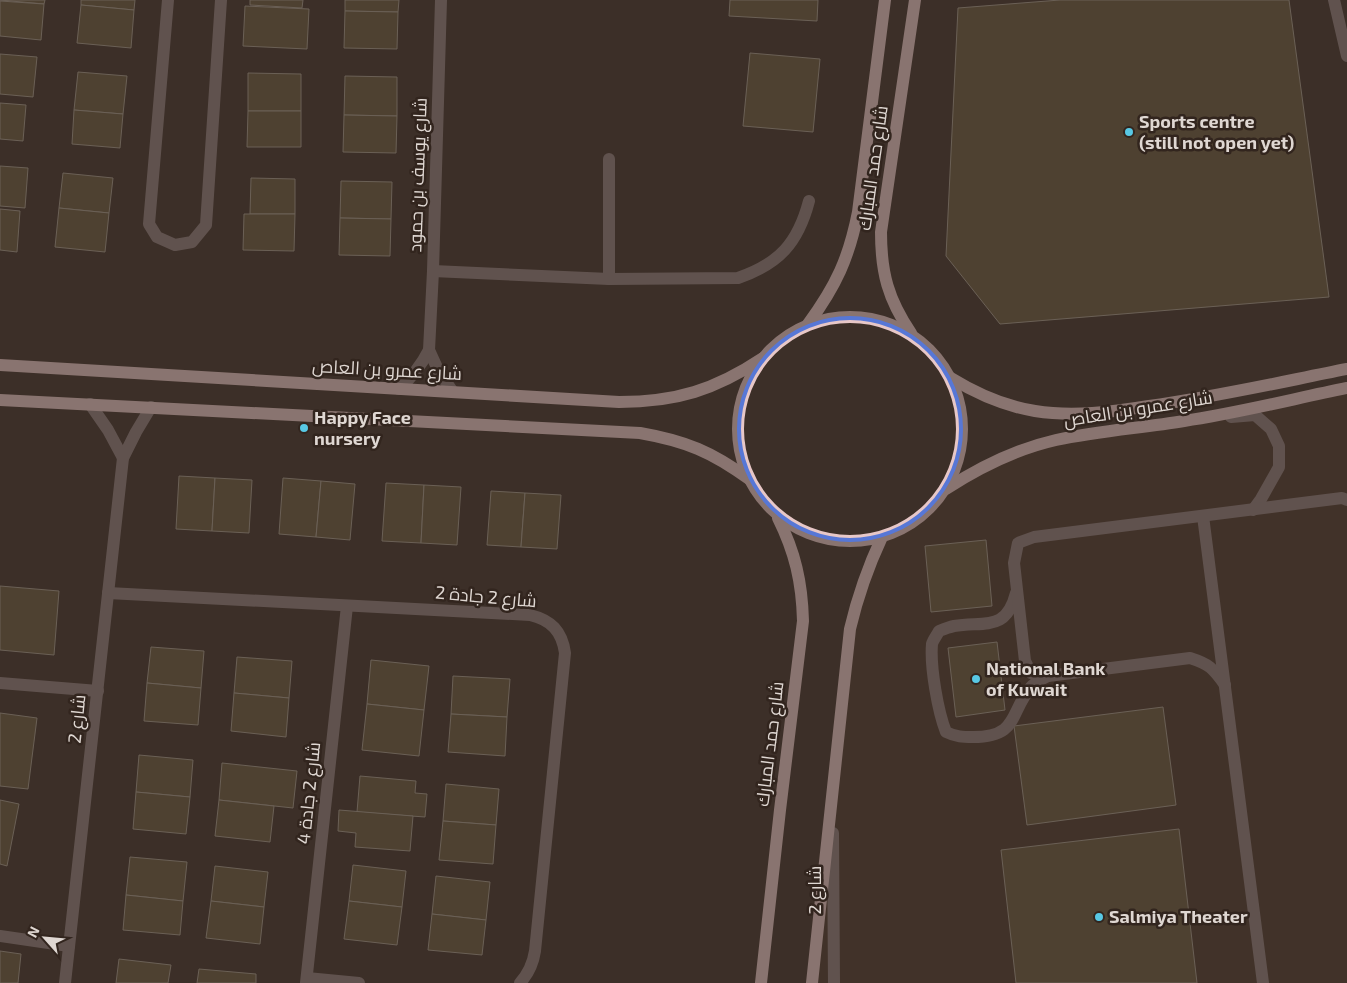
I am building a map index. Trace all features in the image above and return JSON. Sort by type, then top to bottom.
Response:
[{"type":"main road","name":"شارع حمد المبارك","points":[[808,324],[823,304],[835,283],[853,236],[858,212],[885,0]]},
{"type":"main road","name":"شارع حمد المبارك","points":[[912,335],[893,303],[887,286],[883,269],[880,232],[915,0]]},
{"type":"main road","points":[[843,316],[879,320],[912,335],[928,347],[940,361],[951,378],[958,396],[962,416],[962,435],[959,455],[953,473],[944,490],[932,506],[917,519],[882,537],[844,542],[825,539],[807,533],[790,524],[765,503],[749,479],[742,462],[738,444],[740,408],[752,373],[762,358],[776,344],[808,324],[825,319],[843,316]]},
{"type":"main road","name":"شارع عمرو بن العاص","points":[[0,364],[618,402],[644,402],[669,399],[718,384],[762,358]]},
{"type":"main road","name":"شارع عمرو بن العاص","points":[[951,378],[984,396],[1013,406],[1051,413],[1081,414],[1194,400],[1347,369]]},
{"type":"main road","name":"شارع عمرو بن العاص","points":[[944,490],[997,460],[1055,440],[1185,421],[1347,388]]},
{"type":"main road","points":[[0,400],[640,433],[664,437],[709,453],[749,479]]},
{"type":"main road","name":"شارع حمد المبارك","points":[[761,983],[803,621],[802,598],[794,554],[786,533],[775,513]]},
{"type":"main road","points":[[812,983],[850,629],[868,566],[882,537]]},
{"type":"street","points":[[168,0],[149,224],[157,237],[175,245],[192,242],[206,225],[221,0]]},
{"type":"street","name":"شارع يوسف بن حمود","points":[[441,0],[429,350],[439,372],[453,392]]},
{"type":"street","points":[[1334,0],[1347,56]]},
{"type":"street","points":[[609,159],[609,278]]},
{"type":"street","points":[[433,272],[609,278],[738,278],[753,273],[780,256],[802,224],[809,201]]},
{"type":"street","name":"شارع يوسف بن حمود","points":[[399,389],[416,371],[429,350]]},
{"type":"street","points":[[90,404],[108,430],[123,458]]},
{"type":"street","name":"شارع 2","points":[[65,983],[123,458],[136,432],[152,408]]},
{"type":"street","points":[[1185,421],[1255,415],[1271,429],[1278,446],[1278,467],[1253,510]]},
{"type":"street","points":[[1224,684],[1215,671],[1204,662],[1190,658],[1048,676],[1031,673],[1025,661],[1014,564],[1018,543],[1034,537],[1342,498],[1347,500]]},
{"type":"street","points":[[1203,516],[1263,983]]},
{"type":"street","points":[[1017,590],[1014,602],[1007,614],[1001,619],[988,624],[955,626],[939,631],[932,642],[933,667],[941,719],[946,732],[955,737],[977,737],[996,734],[1007,728],[1032,686],[1048,676]]},
{"type":"street","name":"شارع 2 جادة 2","points":[[108,594],[530,615],[547,621],[554,627],[560,634],[565,653],[535,951],[533,963],[520,983]]},
{"type":"street","name":"شارع 2 جادة 4","points":[[307,981],[347,606]]},
{"type":"street","points":[[0,683],[98,691]]},
{"type":"street","name":"شارع 2","points":[[832,797],[834,983]]},
{"type":"street","points":[[0,936],[69,946]]},
{"type":"street","points":[[307,981],[359,983]]},
{"type":"highlighted area","points":[[861,317],[896,326],[928,347],[940,361],[958,396],[962,435],[953,473],[931,506],[917,519],[882,537],[844,542],[807,533],[775,513],[749,479],[738,444],[745,390],[763,358],[791,333],[808,324]]},
{"type":"shaded area","points":[[1347,387],[1347,983],[812,983],[846,662],[882,537],[917,519],[944,491],[1026,449]]},
{"type":"building","points":[[0,0],[45,0],[44,4]]},
{"type":"building","points":[[81,0],[135,0],[134,10],[81,5]]},
{"type":"building","points":[[250,0],[303,0],[302,8],[250,5]]},
{"type":"building","points":[[345,0],[399,0],[398,12],[345,11]]},
{"type":"building","points":[[730,0],[818,0],[817,21],[729,16]]},
{"type":"building","name":"Sports centre (still not open yet)","points":[[1060,0],[1289,0],[1329,297],[1000,324],[946,256],[958,8]]},
{"type":"building","points":[[0,1],[44,4],[41,40],[0,36]]},
{"type":"building","points":[[81,5],[134,10],[131,48],[77,43]]},
{"type":"building","points":[[245,6],[309,9],[307,49],[243,46]]},
{"type":"building","points":[[345,11],[398,12],[397,49],[344,48]]},
{"type":"building","points":[[750,53],[820,59],[813,132],[743,126]]},
{"type":"building","points":[[0,54],[37,57],[33,97],[0,94]]},
{"type":"building","points":[[78,72],[127,76],[123,114],[74,110]]},
{"type":"building","points":[[248,73],[301,74],[301,111],[248,111]]},
{"type":"building","points":[[345,76],[397,77],[397,116],[344,115]]},
{"type":"building","points":[[0,103],[26,105],[23,141],[0,139]]},
{"type":"building","points":[[74,110],[123,114],[120,148],[72,144]]},
{"type":"building","points":[[248,111],[301,111],[301,147],[247,147]]},
{"type":"building","points":[[344,115],[397,116],[396,153],[343,152]]},
{"type":"building","points":[[0,166],[28,168],[25,208],[0,206]]},
{"type":"building","points":[[63,173],[113,178],[109,213],[59,208]]},
{"type":"building","points":[[251,178],[295,179],[295,214],[250,214]]},
{"type":"building","points":[[341,181],[392,182],[391,219],[340,218]]},
{"type":"building","points":[[59,208],[109,213],[105,252],[55,247]]},
{"type":"building","points":[[0,209],[20,211],[17,252],[0,250]]},
{"type":"building","points":[[244,214],[295,214],[294,251],[243,250]]},
{"type":"building","points":[[340,218],[391,219],[390,256],[339,255]]},
{"type":"building","points":[[179,476],[215,478],[212,531],[176,529]]},
{"type":"building","points":[[215,478],[252,480],[249,533],[212,531]]},
{"type":"building","points":[[283,478],[321,481],[316,537],[279,534]]},
{"type":"building","points":[[321,481],[355,484],[350,540],[316,537]]},
{"type":"building","points":[[386,483],[424,485],[421,543],[382,541]]},
{"type":"building","points":[[424,485],[461,487],[457,545],[421,543]]},
{"type":"building","points":[[491,491],[525,493],[521,547],[487,545]]},
{"type":"building","points":[[525,493],[561,495],[557,549],[521,547]]},
{"type":"building","points":[[986,540],[992,606],[931,612],[925,546]]},
{"type":"building","points":[[0,586],[59,591],[54,655],[0,650]]},
{"type":"building","name":"National Bank of Kuwait","points":[[997,642],[1005,710],[956,717],[948,648]]},
{"type":"building","points":[[151,647],[204,651],[201,688],[147,683]]},
{"type":"building","points":[[237,657],[292,661],[289,698],[234,693]]},
{"type":"building","points":[[371,660],[429,666],[424,710],[367,704]]},
{"type":"building","points":[[453,676],[510,679],[507,717],[451,714]]},
{"type":"building","points":[[147,683],[201,688],[198,725],[144,721]]},
{"type":"building","points":[[234,693],[289,698],[286,737],[231,731]]},
{"type":"building","points":[[367,704],[424,710],[419,756],[362,750]]},
{"type":"building","points":[[1163,707],[1176,805],[1027,825],[1014,726]]},
{"type":"building","points":[[0,713],[37,718],[28,789],[0,786]]},
{"type":"building","points":[[451,714],[507,717],[505,756],[448,752]]},
{"type":"building","points":[[139,755],[193,760],[190,797],[136,792]]},
{"type":"building","points":[[222,763],[297,771],[293,808],[219,800]]},
{"type":"building","points":[[360,776],[416,781],[415,793],[427,794],[425,817],[357,812]]},
{"type":"building","points":[[446,784],[499,789],[496,825],[443,821]]},
{"type":"building","points":[[136,792],[190,797],[186,834],[133,829]]},
{"type":"building","points":[[0,800],[19,804],[7,866],[0,864]]},
{"type":"building","points":[[219,800],[274,806],[270,842],[215,836]]},
{"type":"building","points":[[339,810],[413,816],[410,851],[355,847],[356,833],[338,831]]},
{"type":"building","points":[[443,821],[496,825],[493,864],[439,860]]},
{"type":"building","name":"Salmiya Theater","points":[[1179,829],[1197,983],[1016,983],[1001,850]]},
{"type":"building","points":[[130,857],[187,862],[183,901],[126,895]]},
{"type":"building","points":[[353,865],[406,871],[402,907],[349,901]]},
{"type":"building","points":[[215,866],[268,872],[264,907],[211,901]]},
{"type":"building","points":[[436,876],[490,882],[486,920],[432,914]]},
{"type":"building","points":[[126,895],[183,901],[180,935],[123,930]]},
{"type":"building","points":[[211,901],[264,907],[260,944],[206,938]]},
{"type":"building","points":[[349,901],[402,907],[397,945],[344,939]]},
{"type":"building","points":[[432,914],[486,920],[482,955],[428,950]]},
{"type":"building","points":[[0,951],[21,954],[18,983],[0,983]]},
{"type":"building","points":[[119,959],[171,965],[168,983],[116,983]]},
{"type":"building","points":[[199,969],[256,974],[256,983],[197,983]]},
{"type":"place","name":"Sports centre (still not open yet)","points":[[1129,132]]},
{"type":"place","name":"Happy Face nursery","points":[[304,428]]},
{"type":"place","name":"National Bank of Kuwait","points":[[976,679]]},
{"type":"place","name":"Salmiya Theater","points":[[1099,917]]}]
